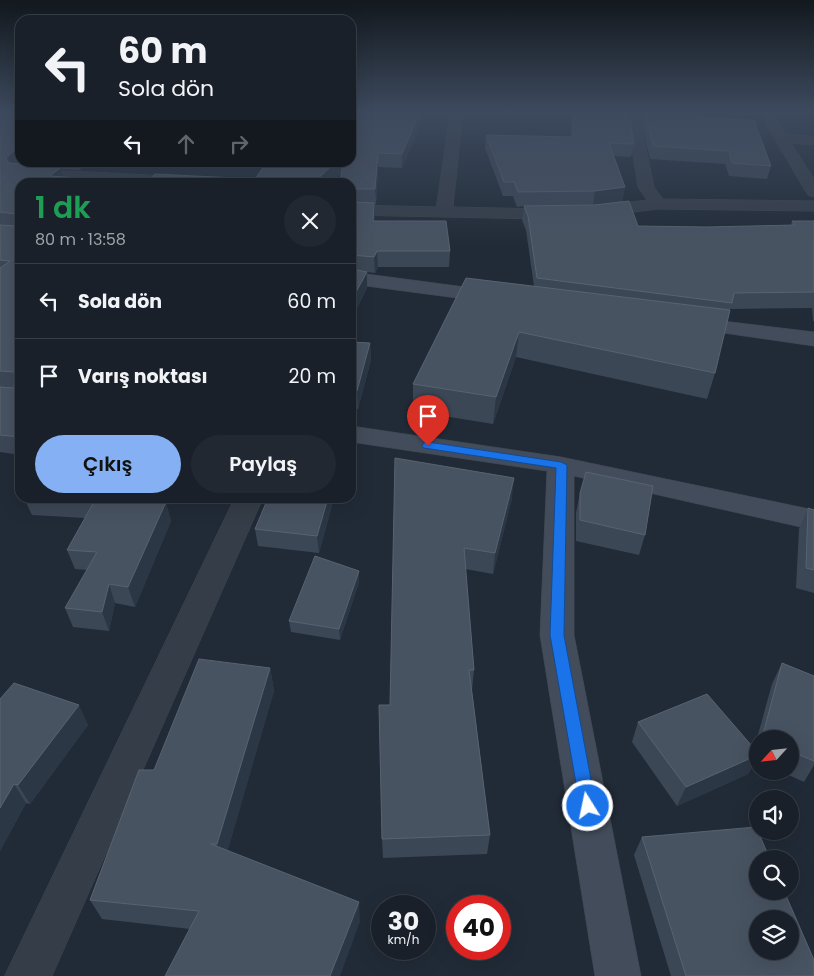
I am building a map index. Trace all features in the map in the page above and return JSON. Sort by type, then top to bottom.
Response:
[{"type":"street","points":[[444,212],[451,156]]},
{"type":"street","points":[[640,156],[646,187],[658,204]]},
{"type":"street","points":[[791,156],[814,192]]},
{"type":"street","points":[[26,167],[20,172],[120,178]]},
{"type":"street","points":[[356,210],[570,213],[658,204],[814,206]]},
{"type":"street","points":[[356,279],[519,300]]},
{"type":"street","points":[[666,320],[814,339]]},
{"type":"street","points":[[356,435],[561,465],[814,520]]},
{"type":"street","points":[[561,465],[557,635],[618,976]]},
{"type":"street","points":[[28,976],[246,503]]},
{"type":"building","points":[[0,156],[9,156],[6,158],[9,163],[15,163],[15,167],[61,167],[50,176],[79,178],[15,178],[15,214],[0,212]]},
{"type":"building","points":[[356,156],[378,156],[375,189],[356,189],[356,178],[341,178],[342,167],[356,167]]},
{"type":"building","points":[[494,156],[614,156],[625,187],[595,191],[518,192],[514,182],[504,182]]},
{"type":"building","points":[[730,156],[767,156],[771,166],[732,163]]},
{"type":"building","points":[[263,167],[330,167],[318,178],[256,178]]},
{"type":"building","points":[[155,174],[235,178],[151,178]]},
{"type":"building","points":[[629,201],[638,226],[795,225],[792,221],[814,221],[814,292],[734,293],[732,303],[537,278],[528,216],[524,206],[595,205]]},
{"type":"building","points":[[356,202],[374,203],[373,221],[446,221],[450,251],[377,251],[374,257],[356,255]]},
{"type":"building","points":[[0,225],[15,226],[15,372],[0,371],[0,268],[10,261],[0,260]]},
{"type":"building","points":[[356,270],[367,272],[356,292]]},
{"type":"building","points":[[466,278],[730,310],[715,373],[519,332],[496,397],[413,384]]},
{"type":"building","points":[[356,342],[370,343],[357,391]]},
{"type":"building","points":[[15,372],[15,436],[0,435],[0,387],[14,388]]},
{"type":"building","points":[[395,458],[514,478],[495,553],[464,548],[474,670],[469,670],[490,835],[382,839],[379,705],[390,705]]},
{"type":"building","points":[[586,472],[653,486],[645,535],[580,520],[580,493]]},
{"type":"building","points":[[93,503],[166,503],[128,587],[109,584],[102,612],[65,608],[97,552],[67,550]]},
{"type":"building","points":[[266,503],[327,503],[317,536],[255,529]]},
{"type":"building","points":[[808,508],[814,510],[814,570],[806,568]]},
{"type":"building","points":[[315,556],[359,571],[339,629],[289,621]]},
{"type":"building","points":[[199,659],[270,668],[217,844],[211,844],[359,902],[330,976],[165,976],[199,911],[90,900],[139,770],[154,770]]},
{"type":"building","points":[[782,663],[814,676],[814,761],[799,755],[799,730],[764,730]]},
{"type":"building","points":[[14,683],[79,705],[18,785],[14,784],[0,808],[0,699]]},
{"type":"building","points":[[707,694],[749,743],[749,759],[686,787],[638,722]]},
{"type":"building","points":[[749,828],[749,840],[762,840],[766,850],[749,850],[749,900],[788,900],[792,910],[749,910],[749,960],[799,960],[799,926],[814,960],[814,976],[686,976],[642,837]]},
{"type":"route","points":[[428,446],[561,465],[557,635],[588,806]]}]
